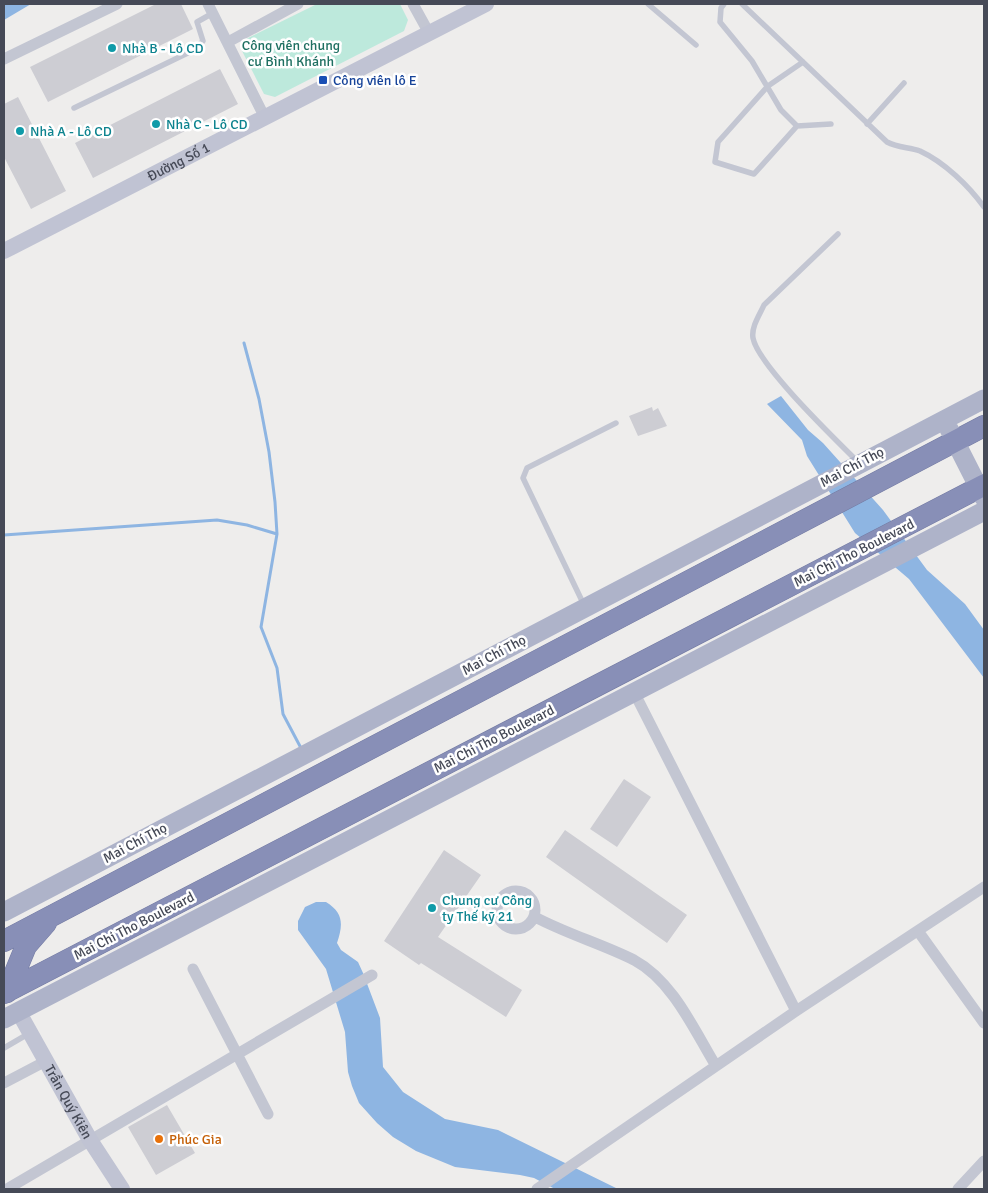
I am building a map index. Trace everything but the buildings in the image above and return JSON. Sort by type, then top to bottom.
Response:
[{"type":"highway","name":"Mai Chí Thọ","points":[[54,914],[984,426]]},
{"type":"highway","name":"Mai Chi Tho Boulevard","points":[[5,990],[982,490]]},
{"type":"highway","points":[[4,941],[54,914]]},
{"type":"highway","points":[[5,990],[26,946],[54,914]]},
{"type":"main road","name":"Mai Chí Thọ","points":[[4,912],[984,398]]},
{"type":"main road","points":[[944,419],[982,490]]},
{"type":"main road","name":"Mai Chi Tho Boulevard","points":[[11,1015],[635,694],[984,511]]},
{"type":"main road","points":[[5,990],[11,1015]]},
{"type":"street","points":[[4,59],[117,4]]},
{"type":"street","points":[[228,42],[298,4]]},
{"type":"street","points":[[413,4],[428,33]]},
{"type":"street","name":"Đường Số 1","points":[[4,251],[264,116],[486,4]]},
{"type":"street","points":[[210,8],[264,116]]},
{"type":"street","points":[[635,694],[796,1011]]},
{"type":"street","points":[[539,1188],[796,1011],[984,887]]},
{"type":"street","points":[[535,917],[635,961],[652,974],[677,1002],[716,1066]]},
{"type":"street","points":[[918,930],[984,1023]]},
{"type":"street","points":[[193,969],[235,1055],[268,1114]]},
{"type":"street","points":[[7,1189],[372,975]]},
{"type":"street","name":"Trần Quý Kiên","points":[[11,1015],[30,1033],[90,1140],[122,1189]]},
{"type":"street","points":[[4,1083],[46,1061]]},
{"type":"street","points":[[958,1189],[984,1161]]},
{"type":"lane","points":[[648,4],[696,45]]},
{"type":"lane","points":[[724,4],[720,8],[720,22],[752,61],[781,110],[797,126]]},
{"type":"lane","points":[[742,4],[887,142],[897,147],[919,151],[935,159],[976,195],[984,206]]},
{"type":"lane","points":[[74,108],[197,48],[203,41],[197,22],[210,8]]},
{"type":"lane","points":[[803,62],[768,86],[718,142],[715,162],[754,174],[797,126],[831,124]]},
{"type":"lane","points":[[867,124],[904,83]]},
{"type":"lane","points":[[838,234],[764,305],[756,320],[752,337],[763,358],[806,409],[859,463]]},
{"type":"lane","points":[[585,607],[522,478],[527,468],[616,423]]},
{"type":"lane","points":[[4,1048],[30,1033]]},
{"type":"green space","name":"Công viên chung cư Bình Khánh","points":[[317,4],[400,4],[408,20],[404,31],[275,97],[264,94],[241,49],[246,39]]},
{"type":"water","points":[[4,4],[31,4],[4,20]]},
{"type":"water","points":[[781,396],[808,430],[823,443],[883,510],[927,570],[965,604],[984,630],[984,678],[909,579],[855,533],[807,456],[802,440],[767,404]]},
{"type":"water","points":[[316,902],[326,902],[339,915],[341,925],[337,943],[341,950],[358,962],[363,973],[380,1018],[383,1067],[403,1092],[445,1119],[498,1130],[618,1189],[555,1189],[534,1178],[455,1167],[416,1151],[393,1137],[377,1123],[359,1103],[352,1086],[348,1072],[345,1032],[326,969],[298,930],[298,921],[305,907]]},
{"type":"waterway","points":[[244,343],[259,399],[269,452],[277,534],[261,627],[277,668],[283,714],[302,750]]},
{"type":"waterway","points":[[4,535],[217,520],[247,525],[277,534]]},
{"type":"place","name":"Nhà B - Lô CD","points":[[112,48]]},
{"type":"place","name":"Công viên lô E","points":[[323,80]]},
{"type":"place","name":"Nhà C - Lô CD","points":[[156,124]]},
{"type":"place","name":"Nhà A - Lô CD","points":[[20,131]]},
{"type":"place","name":"Chung cư Công ty Thế kỹ 21","points":[[432,908]]},
{"type":"place","name":"Phúc Gia","points":[[159,1139]]}]
